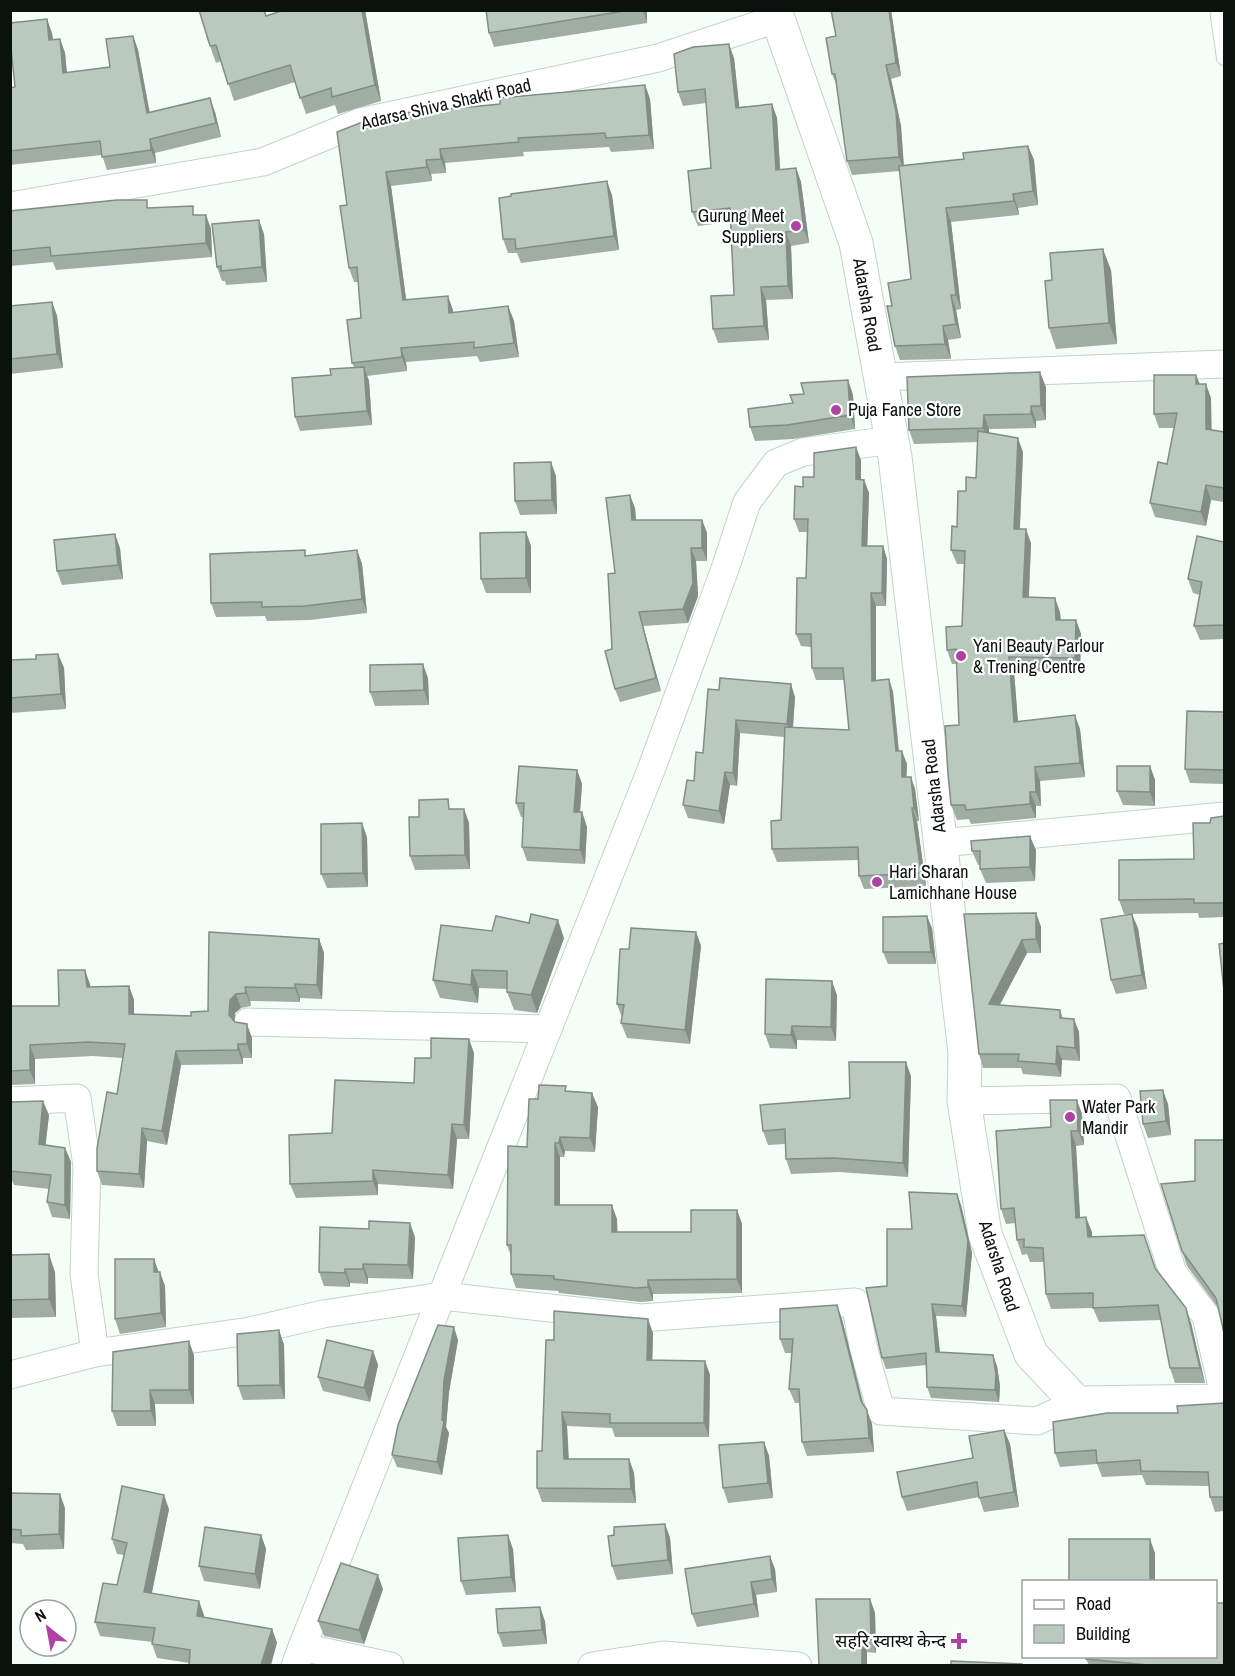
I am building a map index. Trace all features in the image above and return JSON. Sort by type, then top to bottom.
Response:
[{"type":"main road","name":"Adarsha Road","points":[[776,15],[856,243],[892,440],[965,1052],[964,1101],[985,1234],[1031,1354],[1077,1403]]},
{"type":"main road","points":[[1077,1403],[1224,1401]]},
{"type":"street","name":"Adarsa Shiva Shakti Road","points":[[10,206],[264,162],[360,122],[658,58],[776,15]]},
{"type":"street","points":[[880,377],[1224,364]]},
{"type":"street","points":[[390,1665],[298,1656],[651,770],[726,566],[747,502],[776,463],[794,455],[832,446],[892,440]]},
{"type":"street","points":[[941,843],[1224,816]]},
{"type":"street","points":[[248,1022],[548,1029]]},
{"type":"street","points":[[10,1101],[77,1098],[87,1166],[84,1274],[95,1353]]},
{"type":"street","points":[[964,1101],[1117,1098],[1173,1273],[1206,1316],[1224,1395]]},
{"type":"street","points":[[10,1375],[95,1353],[250,1331],[323,1314],[442,1296],[641,1318],[855,1302],[863,1346],[881,1411],[1036,1421],[1077,1403]]},
{"type":"street","points":[[592,1665],[663,1655],[798,1665]]},
{"type":"lane","points":[[1219,10],[1224,58]]},
{"type":"building","points":[[199,10],[264,10],[266,16],[284,10],[362,10],[375,85],[332,97],[331,88],[300,98],[290,65],[228,84],[216,45],[210,46]]},
{"type":"building","points":[[486,10],[630,10],[489,33]]},
{"type":"building","points":[[831,10],[889,10],[896,63],[886,65],[896,112],[899,157],[847,161],[835,74],[832,74],[826,38],[836,36]]},
{"type":"building","points":[[47,19],[49,40],[60,39],[63,73],[110,67],[106,39],[133,36],[147,113],[210,98],[216,123],[150,139],[151,150],[102,157],[100,141],[10,151],[10,88],[15,87],[10,23]]},
{"type":"building","points":[[729,44],[736,108],[772,104],[776,170],[796,168],[804,230],[786,232],[788,286],[761,287],[764,326],[713,329],[711,296],[734,295],[730,208],[692,212],[688,171],[711,168],[705,89],[678,92],[674,54],[693,47]]},
{"type":"building","points":[[645,85],[649,135],[606,138],[605,133],[518,138],[519,142],[440,149],[441,159],[426,160],[427,167],[386,172],[403,300],[448,296],[449,313],[508,306],[514,343],[474,348],[474,342],[401,348],[402,357],[352,363],[347,320],[361,318],[357,267],[349,268],[340,206],[347,205],[337,132],[360,123],[429,108],[429,111],[500,104],[500,98]]},
{"type":"building","points":[[1028,146],[1033,191],[1013,194],[1014,201],[946,208],[956,295],[951,295],[956,324],[943,326],[945,344],[895,346],[887,306],[892,306],[888,283],[911,279],[899,166],[964,159],[963,153]]},
{"type":"building","points":[[607,181],[614,236],[516,249],[515,239],[503,239],[499,198],[511,196],[511,194]]},
{"type":"building","points":[[117,200],[147,200],[147,208],[193,206],[193,215],[206,215],[206,243],[51,256],[50,247],[10,251],[10,211]]},
{"type":"building","points":[[259,220],[262,267],[221,271],[221,266],[217,267],[212,224]]},
{"type":"building","points":[[1103,249],[1109,323],[1049,328],[1045,281],[1052,280],[1050,253]]},
{"type":"building","points":[[52,302],[57,354],[10,359],[10,306]]},
{"type":"building","points":[[364,367],[367,411],[295,417],[292,378],[331,375],[330,369]]},
{"type":"building","points":[[1040,372],[1041,406],[1031,406],[1031,414],[984,415],[983,428],[909,430],[907,377]]},
{"type":"building","points":[[1154,375],[1196,375],[1196,384],[1206,384],[1206,429],[1224,432],[1224,488],[1206,485],[1201,512],[1150,503],[1158,462],[1167,464],[1177,413],[1154,414]]},
{"type":"building","points":[[848,380],[850,415],[787,425],[750,427],[748,409],[793,403],[790,395],[804,394],[801,383]]},
{"type":"building","points":[[978,431],[1018,438],[1014,529],[1026,529],[1023,597],[1055,598],[1056,620],[1076,620],[1075,658],[1009,657],[1014,722],[1075,715],[1080,763],[1035,767],[1036,792],[1030,792],[1030,804],[966,810],[965,805],[951,805],[945,726],[959,725],[956,649],[947,650],[946,627],[962,626],[965,551],[951,550],[952,526],[957,527],[958,491],[966,491],[966,477],[976,478]]},
{"type":"building","points":[[856,447],[856,479],[864,480],[862,546],[883,546],[882,593],[871,593],[872,681],[889,679],[896,751],[902,751],[902,777],[911,777],[914,808],[912,808],[921,873],[859,876],[858,847],[772,849],[771,821],[781,820],[785,727],[849,730],[843,668],[812,668],[811,634],[796,634],[797,578],[806,578],[808,519],[794,519],[795,486],[803,487],[803,477],[814,477],[814,453]]},
{"type":"building","points":[[551,462],[552,500],[515,501],[514,463]]},
{"type":"building","points":[[630,495],[632,520],[702,520],[702,548],[691,548],[693,583],[683,609],[639,612],[656,678],[615,689],[605,651],[612,649],[608,574],[615,573],[606,498]]},
{"type":"building","points":[[526,532],[526,578],[481,579],[480,533]]},
{"type":"building","points":[[115,534],[118,565],[57,571],[54,540]]},
{"type":"building","points":[[1197,536],[1224,542],[1224,625],[1194,626],[1202,582],[1188,579]]},
{"type":"building","points":[[305,550],[305,556],[357,550],[362,599],[305,606],[262,607],[262,602],[211,603],[210,554]]},
{"type":"building","points":[[58,654],[61,694],[10,698],[10,660],[36,659],[36,655]]},
{"type":"building","points":[[423,664],[424,690],[370,692],[370,665]]},
{"type":"building","points":[[720,678],[791,684],[787,724],[736,720],[733,773],[725,772],[719,811],[683,805],[687,780],[694,781],[696,752],[703,753],[708,689],[719,690]]},
{"type":"building","points":[[1187,711],[1224,712],[1224,770],[1185,769]]},
{"type":"building","points":[[519,766],[577,770],[574,812],[582,812],[580,850],[522,847],[524,803],[516,803]]},
{"type":"building","points":[[1117,766],[1150,766],[1150,792],[1117,791]]},
{"type":"building","points":[[448,799],[449,809],[464,809],[465,855],[410,856],[409,817],[419,817],[419,800]]},
{"type":"building","points":[[1224,816],[1224,903],[1194,903],[1194,899],[1119,900],[1119,860],[1194,859],[1193,823],[1210,823],[1211,818]]},
{"type":"building","points":[[362,823],[363,873],[321,874],[321,824]]},
{"type":"building","points":[[1030,836],[1030,867],[980,869],[980,851],[972,851],[971,841]]},
{"type":"building","points":[[1036,913],[1036,939],[1022,940],[989,1004],[1060,1010],[1060,1018],[1074,1019],[1075,1048],[1057,1046],[1056,1064],[1018,1061],[1019,1054],[979,1054],[964,914]]},
{"type":"building","points":[[531,914],[558,920],[531,995],[507,992],[507,971],[472,970],[471,985],[433,980],[441,925],[492,931],[496,916],[529,923]]},
{"type":"building","points":[[1132,914],[1142,975],[1111,980],[1101,919]]},
{"type":"building","points":[[927,916],[931,952],[883,952],[883,917]]},
{"type":"building","points":[[631,928],[696,932],[685,1030],[621,1023],[624,1005],[617,1004],[620,949],[629,949]]},
{"type":"building","points":[[209,932],[319,939],[317,985],[295,984],[295,988],[245,987],[246,993],[236,994],[230,1000],[229,1015],[235,1022],[247,1024],[247,1044],[238,1044],[238,1050],[176,1051],[162,1131],[142,1128],[139,1174],[97,1171],[97,1148],[107,1092],[117,1094],[125,1044],[88,1042],[30,1045],[30,1070],[10,1071],[10,1006],[59,1006],[58,970],[85,970],[87,987],[129,986],[129,1014],[191,1016],[191,1012],[208,1011]]},
{"type":"building","points":[[1224,943],[1224,991],[1219,944]]},
{"type":"building","points":[[766,979],[832,981],[831,1027],[792,1026],[791,1035],[765,1034]]},
{"type":"building","points":[[431,1038],[469,1039],[464,1125],[452,1124],[448,1175],[373,1170],[373,1181],[290,1184],[289,1135],[332,1133],[335,1080],[414,1083],[415,1058],[431,1058]]},
{"type":"building","points":[[849,1062],[906,1062],[903,1163],[834,1158],[786,1159],[785,1129],[763,1131],[760,1105],[850,1098]]},
{"type":"building","points":[[539,1085],[566,1086],[565,1091],[592,1093],[590,1138],[560,1137],[559,1143],[555,1143],[555,1205],[612,1205],[612,1232],[691,1232],[691,1210],[737,1210],[737,1279],[648,1280],[648,1287],[636,1288],[554,1279],[554,1276],[511,1274],[511,1245],[507,1245],[508,1146],[527,1147],[529,1099],[538,1099]]},
{"type":"building","points":[[1163,1090],[1166,1121],[1143,1124],[1140,1091]]},
{"type":"building","points":[[1050,1100],[1077,1100],[1078,1131],[1071,1131],[1076,1218],[1086,1217],[1088,1237],[1144,1235],[1155,1268],[1186,1308],[1200,1368],[1170,1368],[1158,1305],[1093,1308],[1093,1293],[1046,1294],[1043,1248],[1024,1247],[1024,1239],[1017,1240],[1014,1208],[1001,1209],[996,1131],[1051,1127]]},
{"type":"building","points":[[43,1101],[39,1144],[65,1148],[65,1205],[47,1202],[51,1175],[10,1171],[10,1102]]},
{"type":"building","points":[[1195,1140],[1224,1140],[1224,1333],[1216,1298],[1182,1251],[1161,1184],[1195,1181]]},
{"type":"building","points":[[909,1192],[957,1194],[968,1241],[962,1306],[932,1304],[936,1352],[993,1355],[996,1375],[995,1390],[927,1387],[926,1353],[882,1358],[866,1288],[887,1286],[887,1229],[912,1229]]},
{"type":"building","points":[[369,1221],[410,1223],[408,1265],[363,1264],[363,1269],[345,1269],[345,1273],[319,1272],[320,1227],[369,1229]]},
{"type":"building","points":[[49,1254],[49,1299],[10,1300],[10,1255]]},
{"type":"building","points":[[115,1259],[154,1259],[154,1272],[160,1272],[161,1313],[115,1319]]},
{"type":"building","points":[[837,1305],[861,1401],[867,1410],[869,1438],[802,1442],[799,1389],[789,1389],[793,1339],[780,1339],[780,1309]]},
{"type":"building","points":[[554,1311],[648,1319],[647,1360],[705,1361],[704,1423],[610,1423],[610,1414],[562,1412],[564,1459],[629,1459],[631,1489],[537,1488],[537,1451],[542,1451],[546,1340],[554,1340]]},
{"type":"building","points":[[438,1325],[454,1327],[444,1380],[442,1420],[444,1421],[437,1462],[392,1455],[398,1425]]},
{"type":"building","points":[[279,1330],[280,1385],[238,1386],[237,1334]]},
{"type":"building","points":[[327,1340],[373,1351],[364,1388],[318,1377]]},
{"type":"building","points":[[189,1341],[189,1390],[150,1390],[151,1411],[112,1411],[113,1352]]},
{"type":"building","points":[[1224,1403],[1224,1497],[1210,1497],[1208,1472],[1141,1471],[1140,1460],[1097,1463],[1096,1450],[1055,1453],[1053,1422],[1107,1413],[1178,1413],[1177,1406]]},
{"type":"building","points":[[1004,1430],[1014,1492],[979,1498],[977,1482],[902,1497],[897,1472],[973,1458],[969,1436]]},
{"type":"building","points":[[764,1442],[768,1483],[723,1488],[719,1445]]},
{"type":"building","points":[[122,1486],[164,1495],[144,1592],[199,1601],[197,1616],[272,1629],[261,1665],[189,1665],[190,1650],[152,1644],[155,1628],[95,1622],[103,1583],[117,1585],[127,1543],[112,1539]]},
{"type":"building","points":[[10,1493],[60,1494],[59,1534],[21,1536],[21,1530],[10,1529]]},
{"type":"building","points":[[665,1524],[668,1560],[612,1566],[608,1536],[614,1535],[614,1527]]},
{"type":"building","points":[[205,1527],[261,1535],[255,1574],[199,1566]]},
{"type":"building","points":[[508,1535],[511,1577],[461,1581],[458,1538]]},
{"type":"building","points":[[1069,1539],[1150,1539],[1150,1580],[1069,1580]]},
{"type":"building","points":[[770,1556],[772,1579],[751,1582],[754,1604],[692,1614],[685,1569]]},
{"type":"building","points":[[341,1563],[378,1575],[359,1630],[318,1621]]},
{"type":"building","points":[[816,1599],[870,1599],[871,1639],[862,1638],[862,1665],[819,1665]]},
{"type":"building","points":[[1217,1603],[1224,1603],[1224,1665],[1148,1665],[1086,1659],[1217,1658]]},
{"type":"building","points":[[540,1607],[542,1630],[498,1633],[496,1609]]},
{"type":"building","points":[[951,1661],[1022,1664],[1022,1665],[951,1665]]},
{"type":"place","name":"Gurung Meet Suppliers","points":[[796,226]]},
{"type":"place","name":"Puja Fance Store","points":[[836,410]]},
{"type":"place","name":"Yani Beauty Parlour & Trening Centre","points":[[961,656]]},
{"type":"place","name":"Hari Sharan Lamichhane House","points":[[877,882]]},
{"type":"place","name":"Water Park Mandir","points":[[1070,1117]]},
{"type":"place","name":"सहरि स्वास्थ केन्द","points":[[959,1641]]}]
